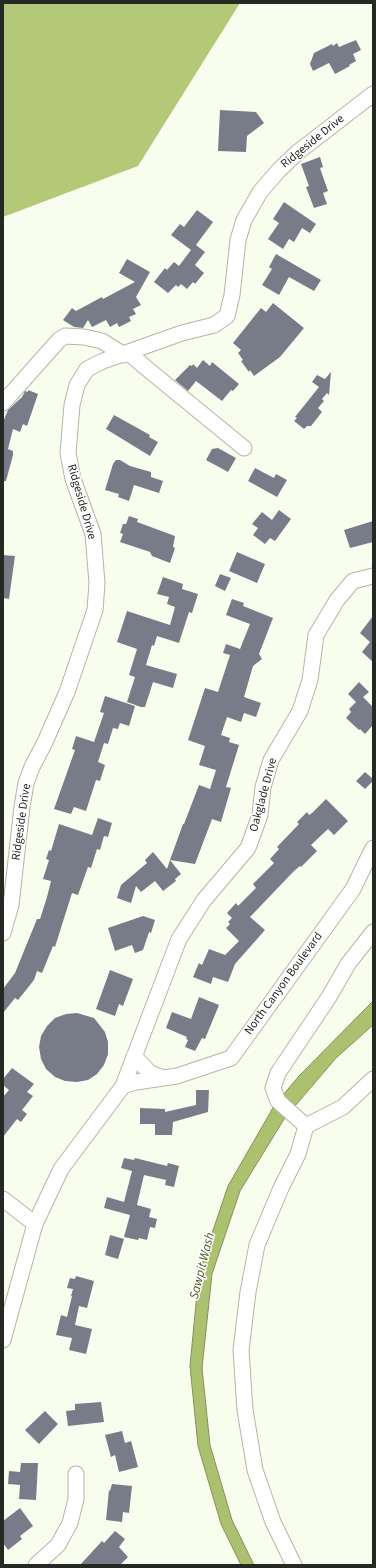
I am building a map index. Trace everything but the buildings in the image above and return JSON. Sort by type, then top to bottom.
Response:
[{"type":"street","name":"Ridgeside Drive","points":[[3,934],[11,905],[22,806],[26,784],[32,767],[45,742],[67,692],[95,610],[97,583],[93,534],[73,479],[68,453],[72,405],[77,385],[87,369],[103,361],[127,354],[182,333],[214,325],[227,316],[232,295],[238,240],[244,220],[260,192],[279,170],[303,148],[373,94]]},
{"type":"street","points":[[3,403],[59,340],[65,336],[84,337],[102,341],[127,354],[244,448]]},
{"type":"street","name":"Oakglade Drive","points":[[123,1086],[179,939],[204,900],[248,848],[260,815],[263,787],[271,760],[300,711],[310,680],[316,635],[337,600],[354,581],[373,576]]},
{"type":"street","name":"North Canyon Boulevard","points":[[123,1086],[177,1076],[231,1058],[353,889],[373,848]]},
{"type":"street","points":[[306,1126],[278,1101],[273,1088],[278,1073],[329,996],[348,964],[373,932]]},
{"type":"street","points":[[134,1056],[150,1073],[163,1078]]},
{"type":"street","points":[[294,1565],[273,1522],[255,1470],[245,1410],[242,1350],[248,1292],[257,1245],[281,1188],[298,1154],[306,1126],[343,1107],[373,1079]]},
{"type":"street","points":[[3,1340],[35,1224],[61,1169],[123,1086]]},
{"type":"street","points":[[3,1199],[35,1224]]},
{"type":"street","points":[[36,1565],[58,1545],[70,1523],[76,1498],[76,1474]]},
{"type":"shaded area","points":[[3,3],[240,3],[138,166],[3,217]]},
{"type":"water","points":[[373,1001],[373,1025],[336,1058],[295,1106],[283,1095],[299,1076]]},
{"type":"water","name":"Sawpit Wash","points":[[274,1106],[286,1116],[240,1191],[212,1274],[202,1368],[210,1445],[232,1520],[254,1565],[241,1565],[221,1524],[198,1446],[190,1366],[199,1272],[228,1186]]}]
